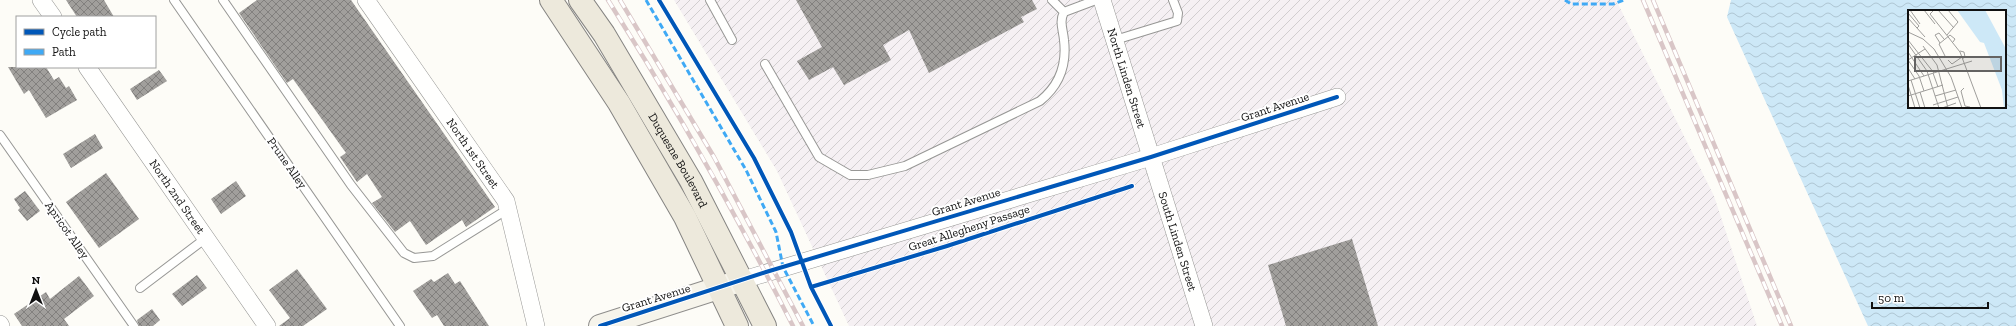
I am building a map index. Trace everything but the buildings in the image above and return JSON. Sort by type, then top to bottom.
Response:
[{"type":"main road","name":"Duquesne Boulevard","points":[[551,0],[619,103],[685,217],[721,288],[737,326]]},
{"type":"main road","name":"Duquesne Boulevard","points":[[580,0],[604,34],[691,181],[743,280],[765,326]]},
{"type":"street","points":[[41,0],[52,16]]},
{"type":"street","name":"North 1st Street","points":[[366,0],[506,201],[536,326]]},
{"type":"street","name":"North Linden Street","points":[[1102,0],[1150,157]]},
{"type":"street","name":"North 2nd Street","points":[[88,68],[267,326]]},
{"type":"street","name":"Grant Avenue","points":[[600,326],[743,280],[1150,157],[1337,97]]},
{"type":"street","name":"South Linden Street","points":[[1150,157],[1204,326]]},
{"type":"lane","name":"Prune Alley","points":[[174,0],[400,326]]},
{"type":"lane","points":[[223,0],[351,185],[408,257],[421,259],[433,256],[508,209]]},
{"type":"lane","points":[[710,0],[732,40]]},
{"type":"lane","points":[[1052,0],[1064,12]]},
{"type":"lane","points":[[765,64],[819,157],[850,176],[868,176],[904,166],[1040,101],[1049,94],[1062,71],[1066,58],[1061,27],[1064,12],[1096,0]]},
{"type":"lane","points":[[1114,40],[1177,21],[1178,13],[1173,0]]},
{"type":"lane","name":"Apricot Alley","points":[[0,135],[134,326]]},
{"type":"lane","points":[[140,288],[206,238]]},
{"type":"shaded area","points":[[674,0],[1616,0],[1714,196],[1757,326],[849,326],[777,171]]},
{"type":"water","points":[[1731,0],[2016,0],[2016,326],[1868,326],[1727,17]]},
{"type":"railway","points":[[608,0],[704,161],[793,326]]},
{"type":"railway","points":[[620,0],[714,157],[803,326]]},
{"type":"railway","points":[[1643,0],[1782,326]]},
{"type":"railway","points":[[1653,0],[1791,326]]},
{"type":"marked path","points":[[646,0],[746,170],[776,232],[783,267],[814,326]]},
{"type":"marked path","points":[[1565,0],[1571,4],[1613,4],[1624,0]]},
{"type":"cycle path","points":[[659,0],[754,158],[791,232],[811,287]]},
{"type":"cycle path","name":"Great Allegheny Passage","points":[[600,326],[766,272],[1151,157],[1337,97]]},
{"type":"cycle path","name":"Great Allegheny Passage","points":[[831,326],[811,287],[947,246],[1132,186]]}]
